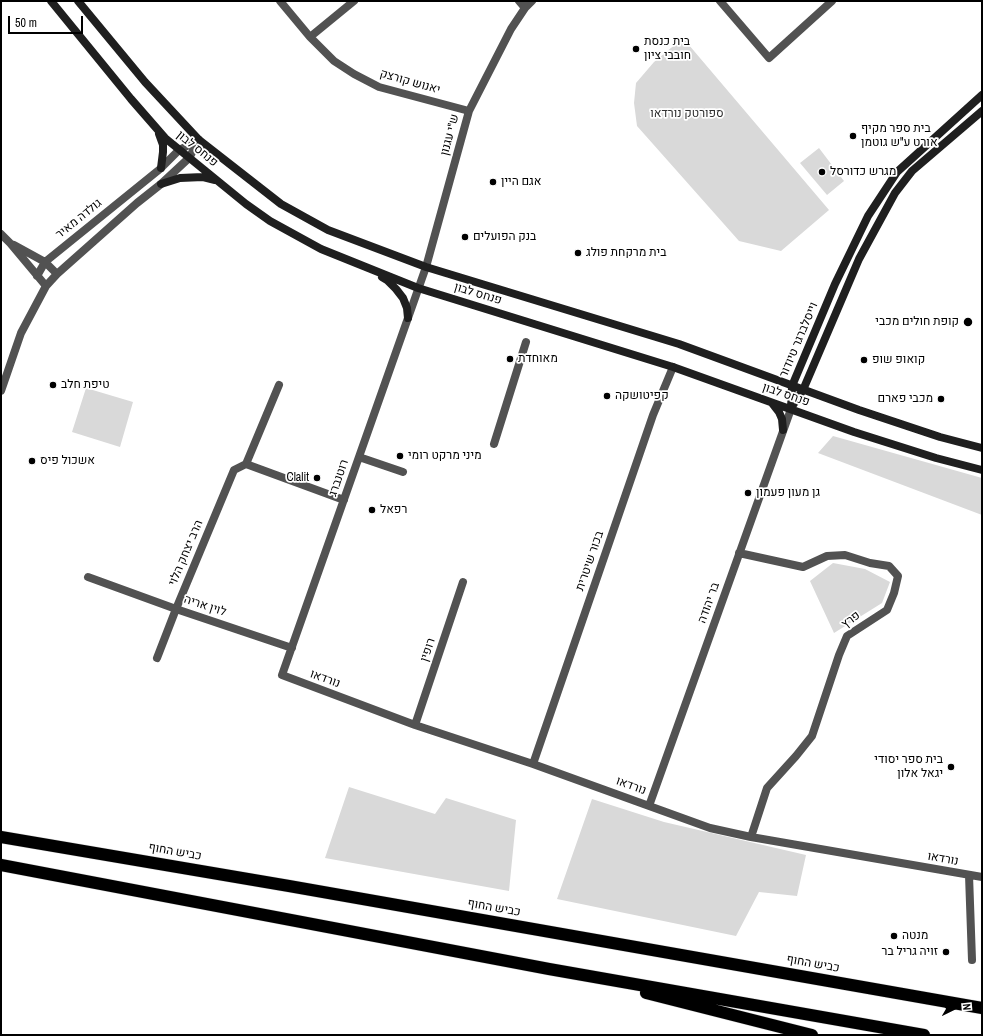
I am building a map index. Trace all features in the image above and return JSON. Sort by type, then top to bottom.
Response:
[{"type":"highway","name":"כביש החוף","points":[[1,837],[296,887],[982,1008]]},
{"type":"highway","points":[[1,865],[550,969],[924,1035]]},
{"type":"highway","points":[[550,969],[812,1035]]},
{"type":"main road","name":"פנחס לבון","points":[[50,1],[165,138],[246,204],[270,221],[321,249],[418,288],[672,367],[854,432],[936,458],[982,470]]},
{"type":"main road","name":"פנחס לבון","points":[[78,1],[144,82],[199,140],[281,204],[328,230],[426,267],[679,344],[858,410],[940,437],[982,448]]},
{"type":"main road","name":"וייסלברגר טיודור","points":[[791,409],[792,386],[835,284],[868,216],[896,172],[982,96]]},
{"type":"main road","name":"וייסלברגר טיודור","points":[[791,409],[803,390],[859,259],[895,193],[912,171],[982,111]]},
{"type":"main road","points":[[157,129],[163,145],[163,159],[161,168]]},
{"type":"main road","points":[[161,184],[180,178],[192,177],[203,177],[218,181]]},
{"type":"main road","points":[[370,269],[387,280],[403,298],[408,318]]},
{"type":"main road","points":[[772,403],[779,412],[784,430]]},
{"type":"street","name":"יאנוש קורצק","points":[[280,1],[310,37],[334,61],[354,74],[379,87],[469,111]]},
{"type":"street","points":[[310,37],[354,1]]},
{"type":"street","points":[[519,1],[524,8]]},
{"type":"street","name":"ש\"י עגנון","points":[[418,288],[426,267],[469,111],[511,29],[524,8],[532,1]]},
{"type":"street","points":[[720,1],[769,58],[832,1]]},
{"type":"street","name":"גולדה מאיר","points":[[37,276],[45,262],[161,168],[179,150],[199,140]]},
{"type":"street","points":[[1,391],[21,333],[46,286],[57,274],[189,158],[199,140]]},
{"type":"street","points":[[129,194],[137,203]]},
{"type":"street","points":[[1,234],[46,286]]},
{"type":"street","points":[[10,243],[45,262],[57,274]]},
{"type":"street","name":"רוטנברג","points":[[282,675],[418,288]]},
{"type":"street","points":[[494,444],[526,342]]},
{"type":"street","name":"בכור שיטרית","points":[[533,764],[653,415],[672,367]]},
{"type":"street","name":"הרב יצחק הלוי","points":[[157,658],[234,470],[246,464],[279,385]]},
{"type":"street","name":"בר יהודה","points":[[649,806],[791,409]]},
{"type":"street","points":[[359,458],[402,472]]},
{"type":"street","points":[[246,464],[344,500]]},
{"type":"street","name":"פרץ","points":[[739,554],[803,567],[827,556],[845,555],[870,563],[889,566],[898,576],[894,593],[887,610],[847,636],[839,655],[812,736],[767,788],[751,837]]},
{"type":"street","name":"לוין אריה","points":[[88,577],[176,610],[292,648]]},
{"type":"street","name":"רופין","points":[[415,725],[463,582]]},
{"type":"street","name":"נורדאו","points":[[282,675],[415,725],[533,764],[710,828],[751,837],[982,878]]},
{"type":"street","points":[[969,875],[972,960]]},
{"type":"green space","name":"ספורטק נורדאו","points":[[683,38],[829,210],[781,251],[739,241],[637,126],[634,103],[636,83],[654,62]]},
{"type":"green space","name":"מגרש כדורסל","points":[[819,148],[844,181],[827,195],[800,163]]},
{"type":"green space","points":[[86,388],[133,402],[120,447],[72,432]]},
{"type":"green space","points":[[833,436],[982,478],[982,515],[818,453]]},
{"type":"green space","points":[[833,563],[865,569],[890,582],[882,603],[834,633],[810,581]]},
{"type":"green space","points":[[349,787],[435,814],[446,798],[516,820],[509,891],[325,858]]},
{"type":"green space","points":[[592,799],[664,822],[806,855],[797,896],[759,892],[736,936],[557,899]]},
{"type":"place","name":"בית כנסת חובבי ציון","points":[[636,49]]},
{"type":"place","name":"בית ספר מקיף אורט ע\"ש גוטמן","points":[[853,136]]},
{"type":"place","name":"מגרש כדורסל","points":[[822,172]]},
{"type":"place","name":"אגם היין","points":[[493,182]]},
{"type":"place","name":"בנק הפועלים","points":[[465,237]]},
{"type":"place","name":"בית מרקחת פולג","points":[[578,253]]},
{"type":"place","name":"קופת חולים מכבי","points":[[968,322]]},
{"type":"place","name":"מאוחדת","points":[[510,359]]},
{"type":"place","name":"קואופ שופ","points":[[864,360]]},
{"type":"place","name":"טיפת חלב","points":[[53,385]]},
{"type":"place","name":"קפיטושקה","points":[[607,396]]},
{"type":"place","name":"מכבי פארם","points":[[941,399]]},
{"type":"place","name":"מיני מרקט רומי","points":[[400,456]]},
{"type":"place","name":"אשכול פיס","points":[[32,461]]},
{"type":"place","name":"Clalit","points":[[317,478]]},
{"type":"place","name":"גן מעון פעמון","points":[[748,493]]},
{"type":"place","name":"רפאל","points":[[372,510]]},
{"type":"place","name":"בית ספר יסודי יגאל אלון","points":[[951,767]]},
{"type":"place","name":"מנטה","points":[[894,936]]},
{"type":"place","name":"זויה גריל בר","points":[[946,952]]}]
